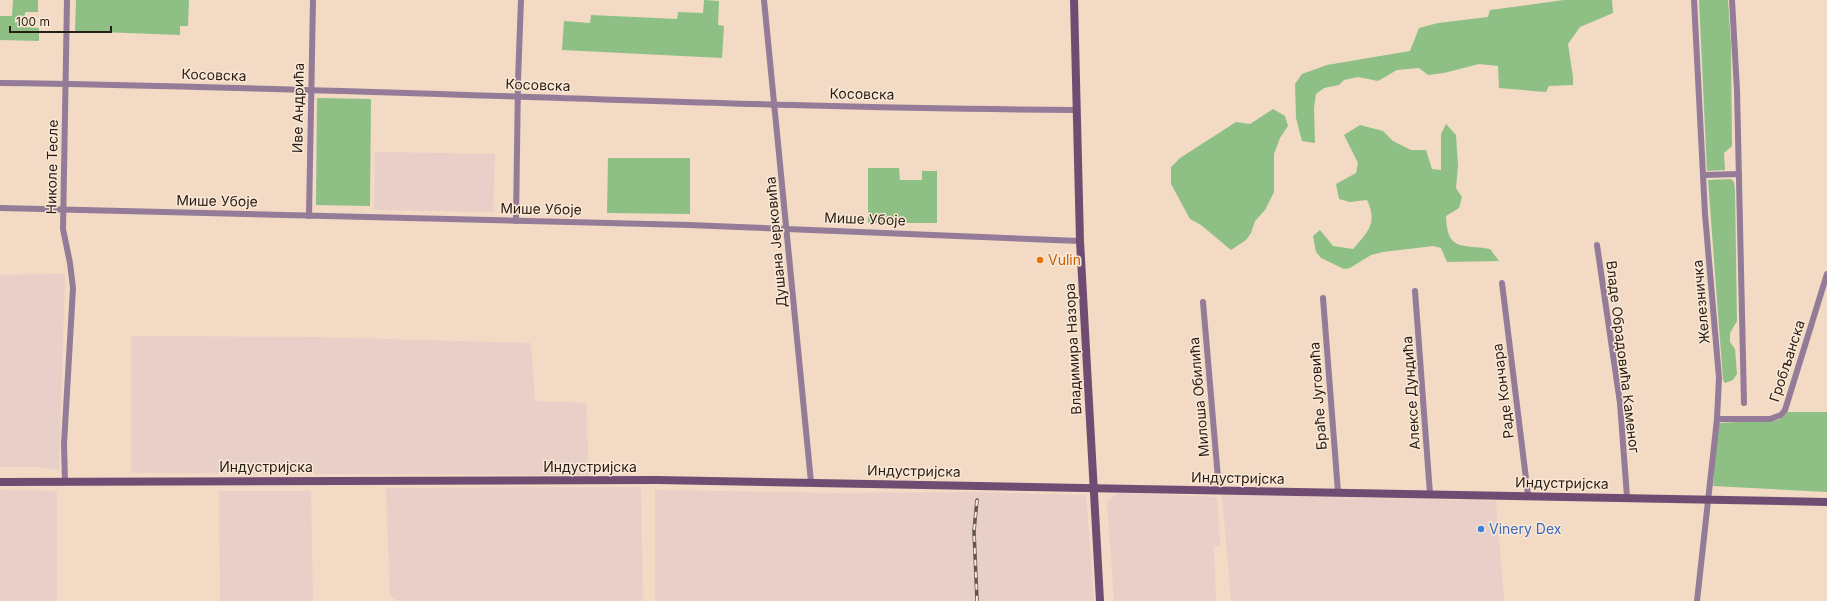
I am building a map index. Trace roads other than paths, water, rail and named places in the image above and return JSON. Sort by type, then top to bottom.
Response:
[{"type":"main road","name":"Владимира Назора","points":[[1074,0],[1080,241],[1100,601]]},
{"type":"main road","name":"Индустријска","points":[[0,482],[618,480],[811,482],[1709,498],[1827,502]]},
{"type":"street","name":"Николе Тесле","points":[[65,482],[64,444],[73,288],[70,263],[63,229],[66,0]]},
{"type":"street","name":"Иве Андрића","points":[[309,216],[310,90],[313,0]]},
{"type":"street","points":[[516,221],[521,0]]},
{"type":"street","name":"Душана Јерковића","points":[[764,0],[811,482]]},
{"type":"street","name":"Железничка","points":[[1694,0],[1703,175],[1719,378],[1717,419],[1697,601]]},
{"type":"street","points":[[1732,0],[1737,90],[1744,404]]},
{"type":"street","name":"Косовска","points":[[0,83],[310,90],[775,104],[1076,110]]},
{"type":"street","points":[[1703,175],[1739,174]]},
{"type":"street","name":"Мише Убоје","points":[[0,208],[786,228],[1080,241]]},
{"type":"street","name":"Владе Обрадовића Каменог","points":[[1597,245],[1620,403],[1627,497]]},
{"type":"street","name":"Гробљанска","points":[[1717,419],[1770,419],[1781,415],[1785,410],[1827,274]]},
{"type":"street","name":"Раде Кончара","points":[[1502,283],[1528,495]]},
{"type":"street","name":"Алексе Дундића","points":[[1416,291],[1430,494]]},
{"type":"street","name":"Браће Југовића","points":[[1322,298],[1338,492]]},
{"type":"street","name":"Милоша Обилића","points":[[1203,302],[1219,490]]},
{"type":"railway","points":[[977,500],[974,531],[977,601]]},
{"type":"place","name":"Vulin","points":[[1040,260]]},
{"type":"place","name":"Vinery Dex","points":[[1481,529]]}]
